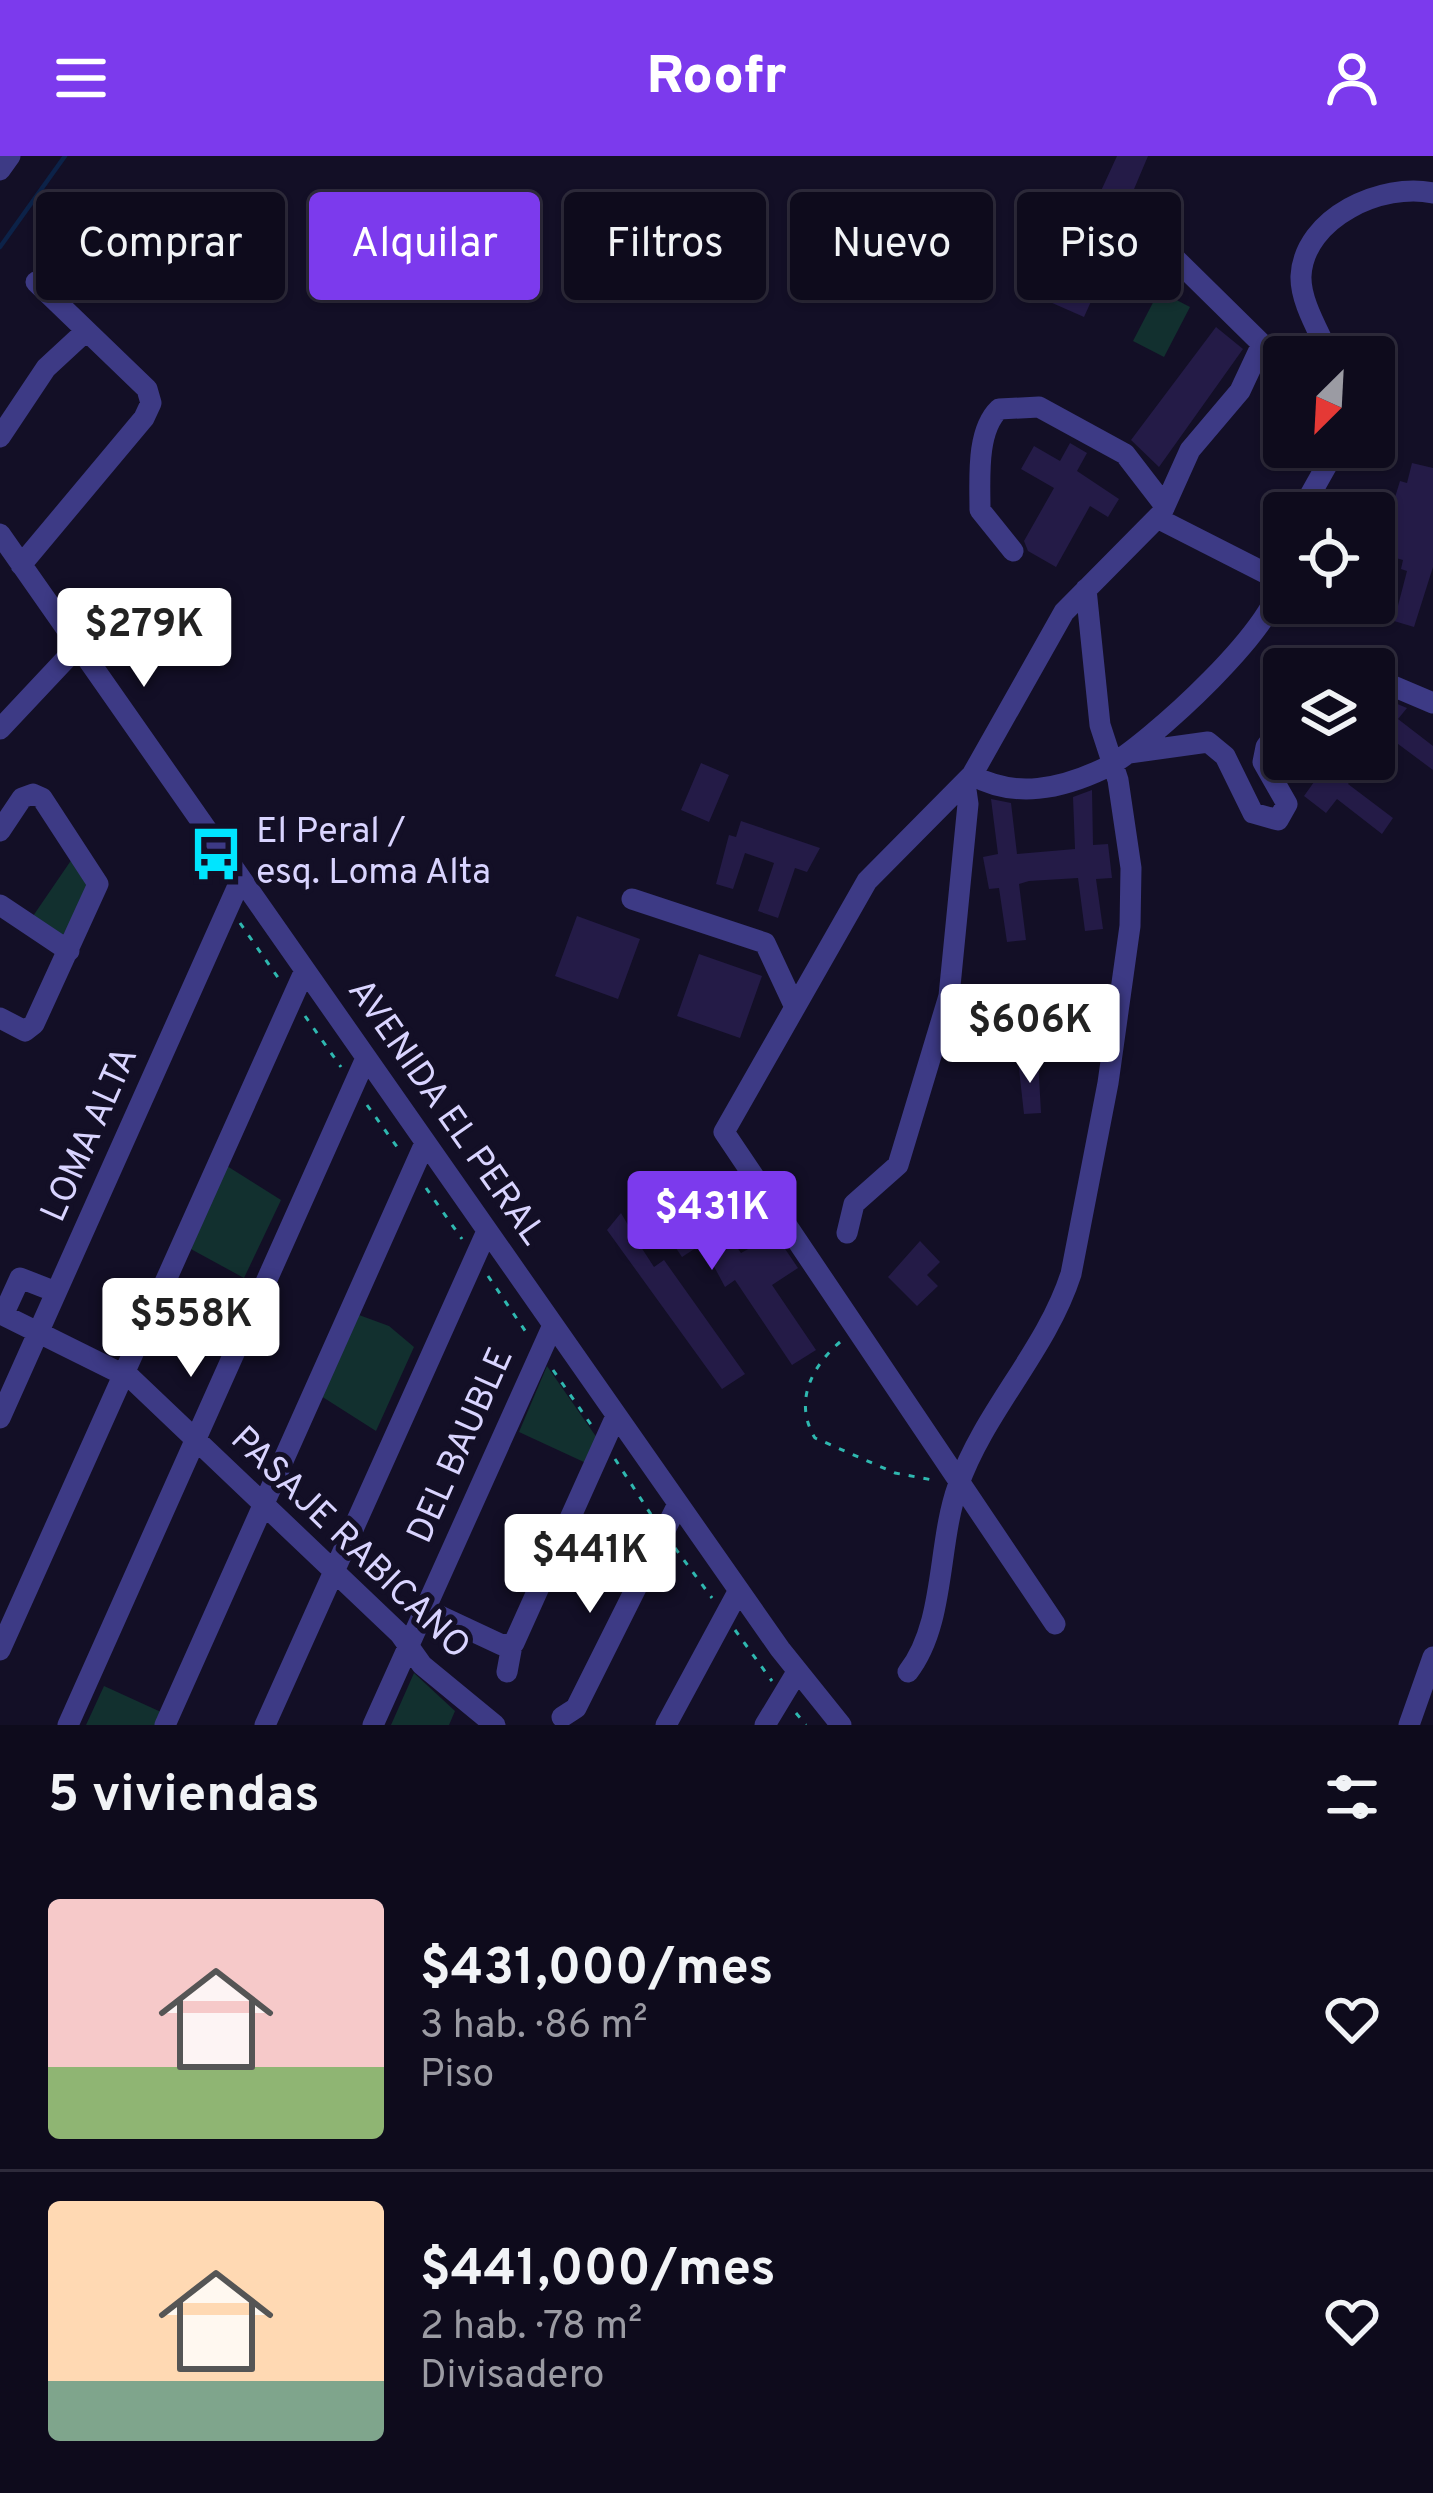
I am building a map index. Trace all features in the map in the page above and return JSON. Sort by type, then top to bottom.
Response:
[{"type":"street","points":[[1322,336],[1301,284],[1311,248],[1339,216],[1365,200],[1397,190],[1433,193]]},
{"type":"street","points":[[1055,1624],[724,1132],[793,1003],[874,870],[969,779],[1059,619],[1162,511],[1190,450],[1240,391],[1262,344],[1181,264]]},
{"type":"street","points":[[21,565],[144,418],[151,403],[147,389],[54,300]]},
{"type":"street","points":[[0,437],[46,368],[86,331]]},
{"type":"street","points":[[1013,551],[980,511],[985,476],[981,439],[986,421],[999,409],[1039,407],[1125,454],[1162,511],[1162,523],[1263,571]]},
{"type":"street","name":"AVENIDA EL PERAL","points":[[0,534],[739,1591],[841,1725]]},
{"type":"street","points":[[908,1672],[928,1630],[961,1479],[1065,1293],[1085,1212],[1129,959],[1131,868],[1121,758],[1100,725],[1086,589]]},
{"type":"street","points":[[1121,758],[1263,619]]},
{"type":"street","points":[[0,728],[78,646]]},
{"type":"street","points":[[1395,687],[1433,703]]},
{"type":"street","points":[[969,779],[1019,792],[1121,758],[1208,742],[1225,756],[1252,812],[1278,820],[1287,805],[1273,780]]},
{"type":"street","points":[[847,1233],[854,1204],[898,1165],[950,996],[969,779]]},
{"type":"street","points":[[0,831],[22,798],[33,794],[42,798],[95,872],[96,895],[34,1024],[25,1031],[0,1018]]},
{"type":"street","name":"LOMA ALTA","points":[[0,1418],[241,879]]},
{"type":"street","points":[[632,899],[766,944],[793,1003]]},
{"type":"street","points":[[0,905],[69,952]]},
{"type":"street","points":[[0,1650],[305,970]]},
{"type":"street","points":[[68,1725],[366,1058]]},
{"type":"street","points":[[165,1725],[425,1143]]},
{"type":"street","points":[[266,1725],[487,1231]]},
{"type":"street","points":[[38,1333],[4,1318],[9,1295],[20,1278],[56,1292]]},
{"type":"street","name":"DEL BAUBLE","points":[[373,1725],[553,1325]]},
{"type":"street","name":"PASAJE RABICANO","points":[[38,1333],[124,1373],[334,1571],[408,1646],[464,1715],[495,1725]]},
{"type":"street","points":[[507,1672],[512,1645],[616,1416]]},
{"type":"street","points":[[562,1717],[576,1708],[678,1504]]},
{"type":"street","points":[[666,1725],[739,1591]]},
{"type":"street","points":[[425,1610],[512,1645]]},
{"type":"street","points":[[1408,1725],[1433,1657]]},
{"type":"street","points":[[765,1725],[797,1672]]},
{"type":"path","points":[[229,907],[664,1533],[806,1725]]},
{"type":"path","points":[[856,1329],[813,1371],[806,1404],[815,1438],[907,1477],[961,1479]]},
{"type":"green space","points":[[1154,300],[1176,300],[1190,307],[1164,357],[1133,341]]},
{"type":"green space","points":[[72,859],[89,887],[62,937],[31,919]]},
{"type":"green space","points":[[1020,988],[1023,1028],[977,1031],[975,991]]},
{"type":"green space","points":[[227,1166],[281,1200],[244,1278],[189,1248]]},
{"type":"green space","points":[[359,1315],[389,1326],[414,1347],[376,1431],[321,1396]]},
{"type":"green space","points":[[547,1366],[597,1438],[586,1463],[519,1432]]},
{"type":"green space","points":[[414,1673],[455,1711],[449,1725],[391,1725]]},
{"type":"green space","points":[[104,1686],[161,1712],[155,1725],[86,1725]]},
{"type":"building","points":[[1117,156],[1148,156],[1133,192],[1100,192]]},
{"type":"building","points":[[1051,300],[1092,300],[1084,317]]},
{"type":"building","points":[[1216,327],[1243,349],[1159,467],[1131,440]]},
{"type":"building","points":[[1070,443],[1087,453],[1077,471],[1119,499],[1108,517],[1090,506],[1056,567],[1028,551],[1024,541],[1054,488],[1021,469],[1034,446],[1060,461]]},
{"type":"building","points":[[1412,463],[1433,468],[1433,567],[1414,627],[1395,621],[1407,571],[1401,569],[1403,560],[1395,558],[1395,497],[1400,481],[1407,483]]},
{"type":"building","points":[[1395,703],[1407,708],[1398,719],[1433,746],[1433,770],[1395,742]]},
{"type":"building","points":[[701,763],[729,775],[709,822],[681,810]]},
{"type":"building","points":[[1351,780],[1348,784],[1393,818],[1382,834],[1337,799],[1326,813],[1304,796],[1314,782]]},
{"type":"building","points":[[1092,790],[1093,845],[1108,844],[1112,878],[1096,879],[1103,929],[1085,931],[1078,878],[1029,881],[1019,884],[1026,940],[1007,942],[999,888],[989,889],[983,857],[998,854],[991,799],[1011,803],[1017,854],[1075,849],[1073,797]]},
{"type":"building","points":[[741,821],[820,848],[807,872],[795,868],[778,918],[758,911],[774,863],[745,853],[733,889],[716,884],[729,835],[736,837]]},
{"type":"building","points":[[577,916],[640,939],[618,999],[555,976]]},
{"type":"building","points":[[699,954],[762,976],[740,1038],[677,1016]]},
{"type":"building","points":[[1038,1059],[1041,1113],[1024,1114],[1018,1060]]},
{"type":"building","points":[[698,1172],[736,1227],[727,1233],[741,1253],[775,1234],[798,1268],[772,1285],[816,1350],[792,1365],[735,1280],[725,1287],[702,1244],[682,1257],[665,1232],[641,1247],[654,1267],[664,1260],[745,1374],[722,1389],[607,1230],[621,1213],[628,1225],[671,1198],[667,1193]]},
{"type":"building","points":[[920,1241],[940,1262],[927,1275],[938,1286],[917,1306],[888,1277]]},
{"type":"waterway","points":[[0,247],[65,156]]},
{"type":"place","name":"El Peral / esq. Loma Alta","points":[[216,854]]}]
